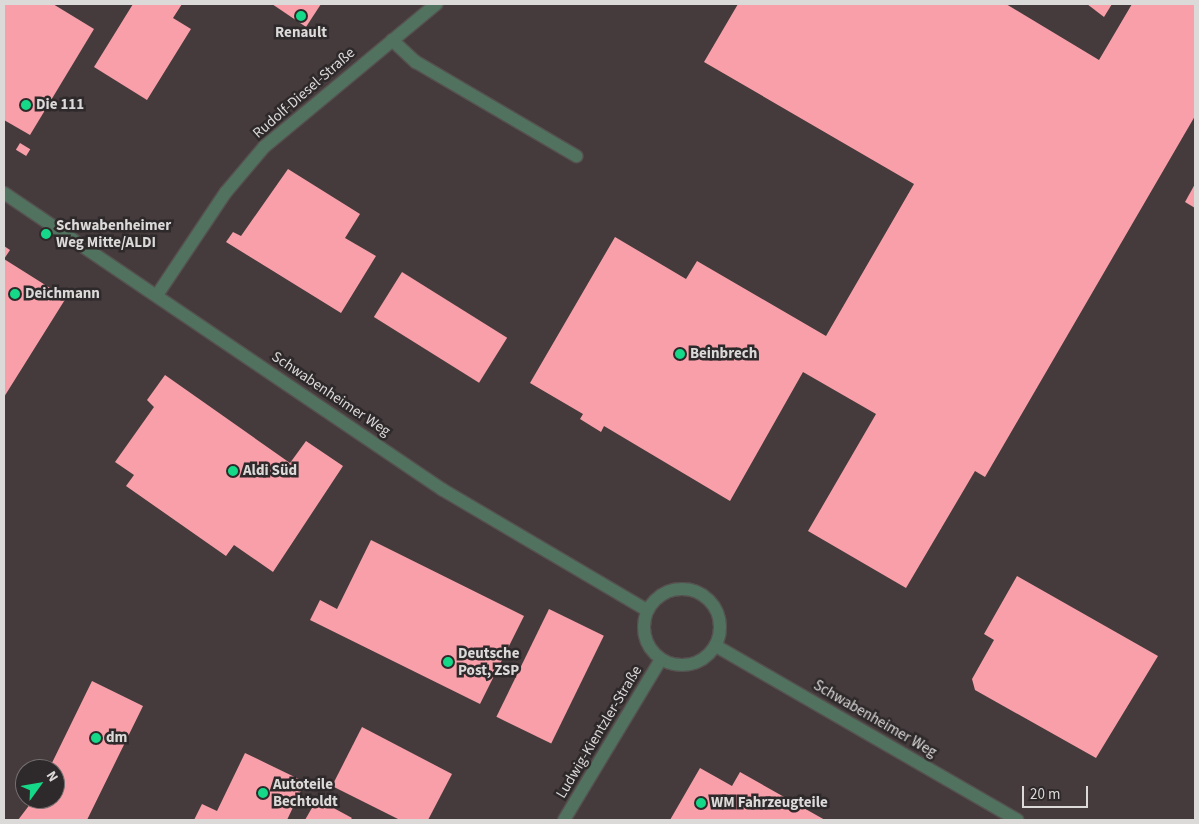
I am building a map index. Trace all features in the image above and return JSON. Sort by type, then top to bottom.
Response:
[{"type":"street","name":"Rudolf-Diesel-Straße","points":[[157,295],[226,192],[264,147],[436,4]]},
{"type":"street","points":[[392,40],[416,62],[576,156]]},
{"type":"street","name":"Schwabenheimer Weg","points":[[4,193],[443,490],[648,610]]},
{"type":"street","points":[[677,589],[701,594],[717,611],[720,635],[716,646],[691,665],[661,660],[645,637],[648,610],[655,600],[677,589]]},
{"type":"street","name":"Schwabenheimer Weg","points":[[716,646],[1017,820]]},
{"type":"street","name":"Ludwig-Kientzler-Straße","points":[[564,820],[661,660]]},
{"type":"shaded area","points":[[4,4],[1195,4],[1195,820],[4,820]]},
{"type":"building","points":[[4,4],[53,4],[94,29],[30,135],[4,120]]},
{"type":"building","points":[[133,4],[182,4],[173,18],[191,29],[147,100],[94,67]]},
{"type":"building","name":"Renault","points":[[272,4],[321,4],[306,27]]},
{"type":"building","points":[[738,4],[1006,4],[1099,60],[1132,4],[1195,4],[1195,116],[985,477],[975,471],[906,588],[808,531],[876,414],[803,372],[730,501],[604,426],[601,432],[580,419],[583,414],[530,383],[615,237],[686,279],[697,261],[826,336],[914,184],[704,62]]},
{"type":"building","points":[[1087,4],[1112,4],[1104,17]]},
{"type":"building","points":[[20,143],[30,149],[26,156],[16,150]]},
{"type":"building","points":[[288,169],[360,214],[345,238],[376,256],[341,313],[226,242],[233,232],[241,236]]},
{"type":"building","points":[[1195,184],[1195,208],[1185,202]]},
{"type":"building","points":[[4,246],[10,250],[4,259]]},
{"type":"building","points":[[4,259],[66,298],[4,397]]},
{"type":"building","points":[[402,272],[507,338],[479,383],[374,317]]},
{"type":"building","name":"Aldi Süd","points":[[165,375],[290,463],[306,441],[343,466],[273,572],[234,545],[226,556],[126,486],[134,475],[115,462],[154,407],[147,400]]},
{"type":"building","name":"Deutsche Post, ZSP","points":[[371,540],[524,616],[480,704],[310,620],[320,600],[337,609]]},
{"type":"building","points":[[1017,576],[1158,656],[1096,758],[975,690],[972,679],[994,640],[984,634]]},
{"type":"building","points":[[549,609],[604,636],[551,744],[496,717]]},
{"type":"building","name":"dm","points":[[92,681],[143,706],[87,820],[18,820],[26,809],[65,809],[65,759],[54,759]]},
{"type":"building","points":[[362,727],[452,774],[428,820],[400,820],[332,786]]},
{"type":"building","name":"Autoteile Bechtoldt","points":[[245,753],[305,782],[287,820],[194,820],[202,804],[217,811]]},
{"type":"building","points":[[700,768],[732,786],[740,772],[825,820],[670,820]]},
{"type":"building","points":[[317,799],[352,818],[350,820],[305,820]]},
{"type":"place","name":"Renault","points":[[301,16]]},
{"type":"place","name":"Die 111","points":[[26,105]]},
{"type":"place","name":"Schwabenheimer Weg Mitte/ALDI","points":[[46,234]]},
{"type":"place","name":"Deichmann","points":[[15,294]]},
{"type":"place","name":"Beinbrech","points":[[680,354]]},
{"type":"place","name":"Aldi Süd","points":[[233,471]]},
{"type":"place","name":"Deutsche Post, ZSP","points":[[448,662]]},
{"type":"place","name":"dm","points":[[96,738]]},
{"type":"place","name":"Autoteile Bechtoldt","points":[[263,793]]},
{"type":"place","name":"WM Fahrzeugteile","points":[[701,803]]}]
